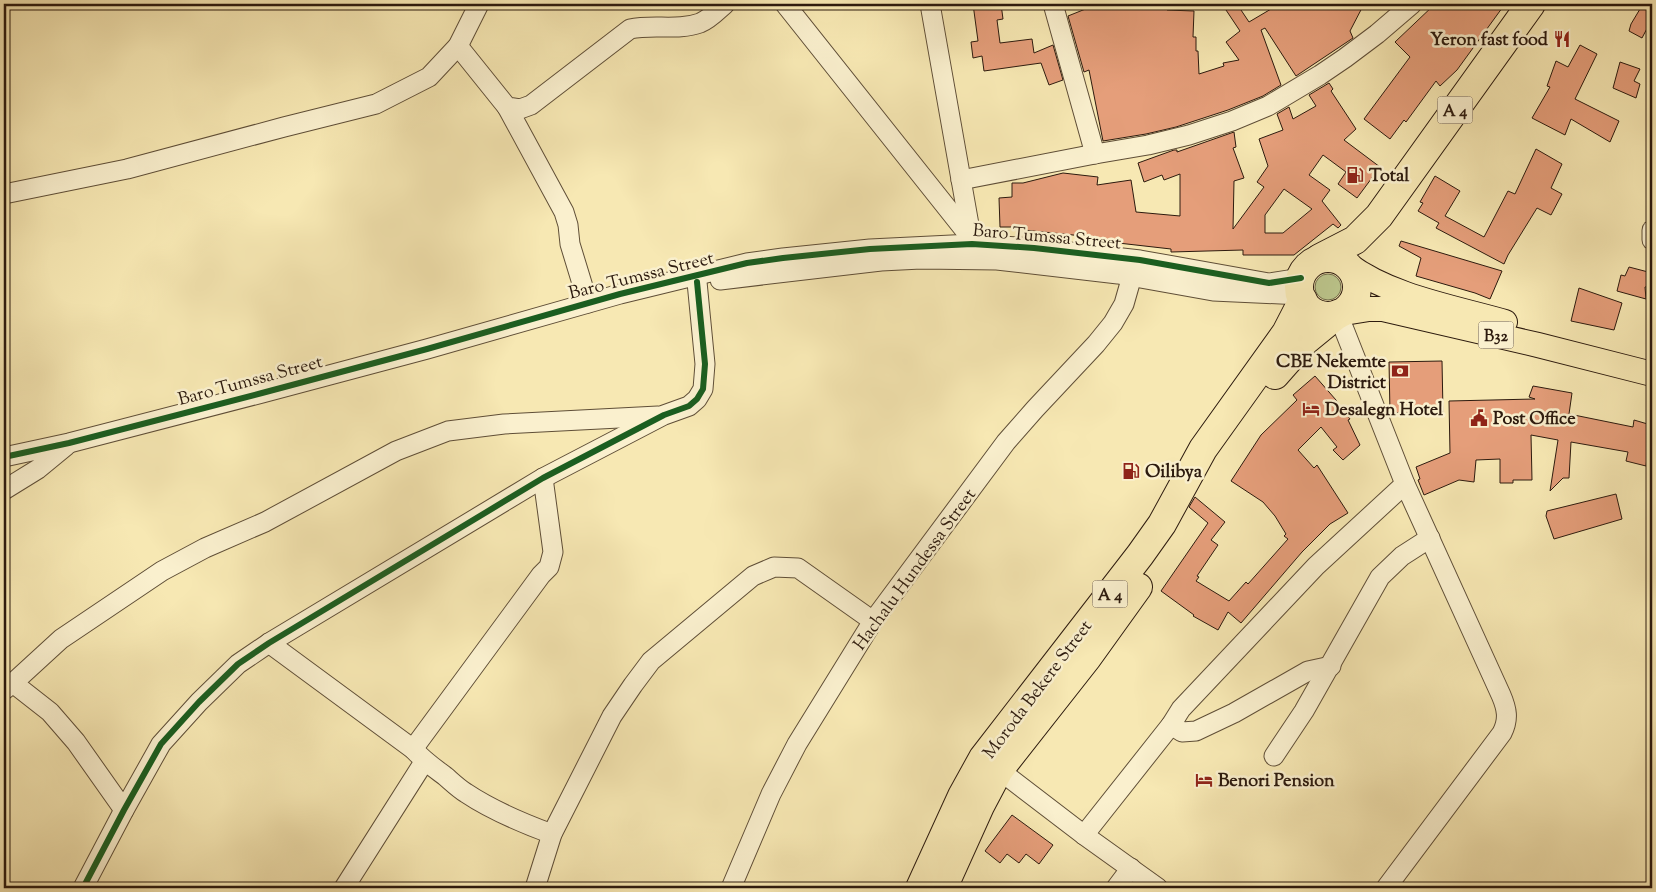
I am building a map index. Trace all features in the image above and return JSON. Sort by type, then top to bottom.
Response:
[{"type":"highway","name":"A 4","points":[[1320,258],[1354,240],[1379,216],[1531,4]]},
{"type":"highway","name":"A 4","points":[[1355,276],[1379,216]]},
{"type":"highway","name":"B32","points":[[1320,258],[1339,260],[1355,276]]},
{"type":"highway","points":[[1301,291],[1305,270],[1320,258]]},
{"type":"highway","points":[[1338,314],[1351,305],[1355,276]]},
{"type":"highway","name":"B32","points":[[1301,291],[1312,311],[1325,316],[1338,314]]},
{"type":"highway","name":"Moroda Bekere Street","points":[[920,888],[962,796],[1087,658],[1170,528],[1209,452],[1286,333],[1301,291]]},
{"type":"highway","name":"Moroda Bekere Street","points":[[1209,452],[1305,341],[1338,314]]},
{"type":"highway","name":"Moroda Bekere Street","points":[[943,888],[983,800],[991,764]]},
{"type":"main road","name":"B32","points":[[1355,276],[1423,299],[1471,321]]},
{"type":"main road","name":"B32","points":[[1338,314],[1369,309],[1383,309],[1471,321],[1543,340],[1652,374]]},
{"type":"main road","name":"B32","points":[[1543,340],[1652,359]]},
{"type":"street","points":[[4,194],[127,169],[376,104],[429,77],[458,46],[479,4]]},
{"type":"street","points":[[507,106],[520,109],[531,105],[630,29],[686,26],[702,22],[725,4]]},
{"type":"street","points":[[785,4],[972,247]]},
{"type":"street","points":[[930,4],[972,247]]},
{"type":"street","points":[[1053,4],[1094,154]]},
{"type":"street","points":[[961,180],[1148,145],[1189,135],[1232,121],[1268,106],[1346,58],[1412,4]]},
{"type":"street","points":[[458,46],[507,106],[564,212],[568,225],[570,244],[588,303]]},
{"type":"street","points":[[1652,230],[1652,240]]},
{"type":"street","name":"Baro Tumssa Street","points":[[667,284],[881,261],[972,247],[1043,264],[1132,276],[1213,291],[1301,291]]},
{"type":"street","name":"Baro Tumssa Street","points":[[4,458],[69,443],[427,349],[588,303],[747,263],[783,258],[870,249],[1034,248],[1140,260],[1269,283],[1301,291]]},
{"type":"street","name":"Hachalu Hundessa Street","points":[[731,888],[771,794],[792,753],[873,621],[1006,442],[1113,323],[1124,304],[1132,276]]},
{"type":"street","points":[[83,888],[161,744],[199,702],[238,664],[269,643],[543,478],[664,416],[689,406],[697,399],[703,389],[705,364],[697,282]]},
{"type":"street","points":[[1338,314],[1406,484],[1508,714],[1502,733],[1386,888]]},
{"type":"street","points":[[124,810],[76,742],[50,712],[8,686],[61,639],[162,571],[205,548],[264,522],[396,450],[448,431],[504,424],[664,416]]},
{"type":"street","points":[[4,490],[38,469],[69,443]]},
{"type":"street","points":[[344,888],[419,756],[535,583],[549,567],[553,552],[543,478]]},
{"type":"street","points":[[1084,835],[1171,725],[1181,709],[1316,566],[1406,484]]},
{"type":"street","points":[[1274,756],[1304,711],[1380,577],[1402,556],[1430,538]]},
{"type":"street","points":[[535,888],[552,834],[612,716],[650,661],[753,576],[774,567],[798,568],[873,621]]},
{"type":"street","points":[[269,643],[464,792],[491,809],[552,834]]},
{"type":"street","points":[[1171,725],[1182,732],[1196,732],[1308,671],[1330,666]]},
{"type":"street","points":[[991,764],[1084,835],[1158,888]]},
{"type":"street","points":[[1116,888],[1131,868]]},
{"type":"green space","points":[[1328,274],[1337,278],[1341,287],[1337,296],[1328,300],[1319,296],[1315,287],[1319,278]]},
{"type":"building","points":[[973,4],[1001,4],[1003,19],[997,20],[1000,43],[1032,39],[1034,53],[1053,45],[1063,80],[1049,85],[1041,63],[984,71],[982,56],[973,58],[971,42],[978,41]]},
{"type":"building","points":[[1098,4],[1164,4],[1167,10],[1194,11],[1193,37],[1196,37],[1199,74],[1224,66],[1223,63],[1239,60],[1226,42],[1240,31],[1222,4],[1237,4],[1249,22],[1271,9],[1268,4],[1364,4],[1350,31],[1353,38],[1296,76],[1265,28],[1261,30],[1281,85],[1263,96],[1176,127],[1103,141],[1089,70],[1084,72],[1068,16]]},
{"type":"building","points":[[1435,4],[1505,4],[1457,70],[1440,86],[1436,81],[1406,122],[1404,120],[1390,139],[1364,119],[1410,57],[1395,42]]},
{"type":"building","points":[[1643,4],[1652,7],[1652,19],[1642,38],[1629,31]]},
{"type":"building","points":[[1580,45],[1597,54],[1575,99],[1619,121],[1610,142],[1571,119],[1565,135],[1532,118],[1550,87],[1547,86],[1556,61],[1568,67]]},
{"type":"building","points":[[1620,62],[1640,69],[1634,81],[1640,84],[1636,98],[1613,88]]},
{"type":"building","points":[[1329,83],[1333,89],[1331,91],[1356,129],[1344,140],[1380,167],[1357,198],[1338,184],[1346,172],[1323,155],[1309,175],[1330,190],[1322,201],[1341,225],[1338,228],[1333,224],[1294,255],[1243,255],[1243,250],[1171,252],[1171,249],[1083,239],[1083,236],[1023,230],[1023,227],[1000,227],[999,198],[1012,197],[1012,183],[1023,183],[1063,173],[1098,177],[1097,185],[1131,180],[1136,212],[1180,216],[1180,174],[1164,180],[1162,175],[1144,182],[1138,163],[1174,150],[1177,150],[1177,152],[1234,132],[1236,147],[1233,148],[1244,178],[1234,181],[1233,229],[1264,187],[1257,182],[1268,166],[1259,139],[1283,130],[1277,114],[1289,107],[1293,119],[1316,106],[1309,95]],"holes":[[[1284,189],[1312,209],[1283,233],[1265,233],[1265,215]]]},
{"type":"building","points":[[1536,149],[1562,164],[1551,188],[1562,194],[1551,215],[1537,208],[1504,264],[1436,228],[1439,223],[1418,211],[1423,203],[1420,202],[1435,176],[1460,191],[1445,216],[1484,237],[1508,191],[1515,194]]},
{"type":"building","points":[[1401,241],[1502,271],[1490,299],[1416,276],[1421,258],[1399,246]]},
{"type":"building","points":[[1629,267],[1652,273],[1650,286],[1645,287],[1646,299],[1617,291],[1621,275],[1625,276]]},
{"type":"building","points":[[1579,288],[1622,303],[1614,330],[1571,321]]},
{"type":"building","points":[[1442,361],[1443,412],[1390,413],[1389,362]]},
{"type":"building","points":[[1315,376],[1350,419],[1348,420],[1360,445],[1343,460],[1333,450],[1337,447],[1321,427],[1298,450],[1314,468],[1317,465],[1348,513],[1330,524],[1302,552],[1241,623],[1228,612],[1218,630],[1193,616],[1161,591],[1208,523],[1189,507],[1195,497],[1225,522],[1211,540],[1218,545],[1197,576],[1199,577],[1196,581],[1229,601],[1246,582],[1248,584],[1288,539],[1284,536],[1286,534],[1275,516],[1263,502],[1231,481],[1261,435],[1297,400],[1293,395]]},
{"type":"building","points":[[1533,386],[1572,393],[1569,414],[1633,427],[1634,420],[1651,425],[1646,466],[1626,461],[1628,452],[1571,442],[1569,478],[1563,478],[1550,491],[1558,440],[1531,435],[1532,480],[1513,480],[1513,483],[1500,483],[1500,459],[1476,460],[1474,482],[1459,480],[1424,495],[1418,480],[1420,479],[1416,467],[1450,453],[1449,401],[1535,399],[1529,397]]},
{"type":"building","points":[[1616,494],[1622,519],[1554,539],[1546,516],[1547,511]]},
{"type":"building","points":[[1012,815],[1053,845],[1039,864],[1026,854],[1019,863],[1007,854],[1000,863],[985,851]]},
{"type":"cycle path","points":[[4,457],[69,443],[262,393],[427,349],[620,294],[747,263],[783,258],[870,249],[972,244],[1034,248],[1140,260],[1269,283],[1301,278]]},
{"type":"cycle path","points":[[83,888],[161,744],[199,702],[238,664],[269,643],[543,478],[664,415],[689,406],[697,399],[703,389],[705,364],[697,282]]},
{"type":"place","name":"Yeron fast food","points":[[1562,39]]},
{"type":"place","name":"Total","points":[[1355,175]]},
{"type":"place","name":"CBE Nekemte District","points":[[1400,371]]},
{"type":"place","name":"Desalegn Hotel","points":[[1311,409]]},
{"type":"place","name":"Post Office","points":[[1479,418]]},
{"type":"place","name":"Oilibya","points":[[1131,471]]},
{"type":"place","name":"Benori Pension","points":[[1204,780]]}]
